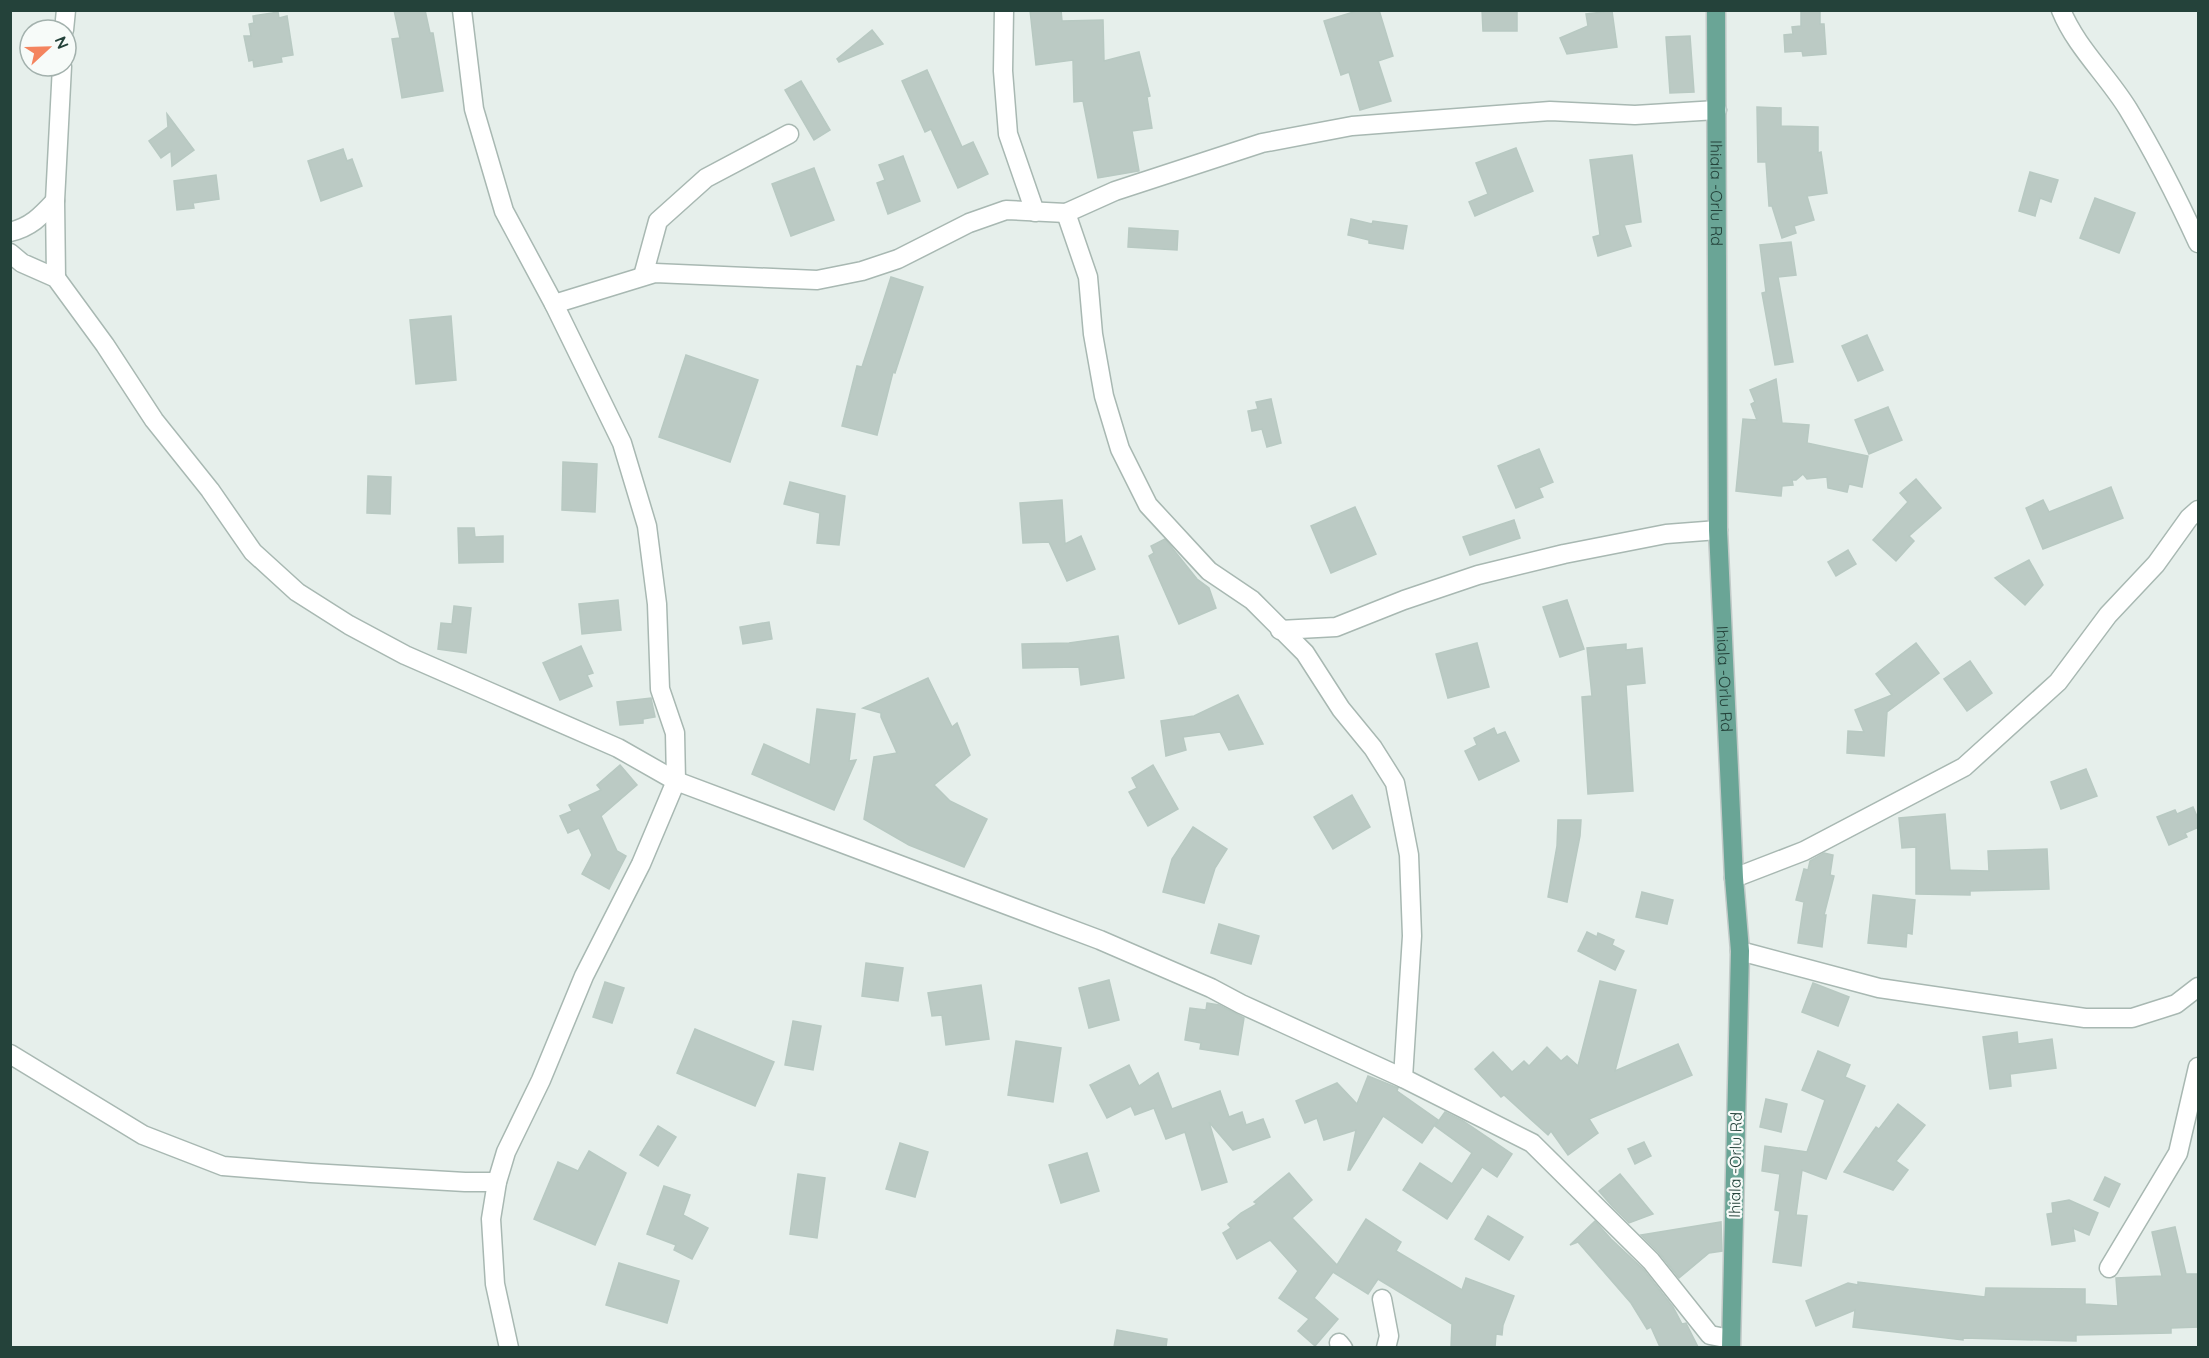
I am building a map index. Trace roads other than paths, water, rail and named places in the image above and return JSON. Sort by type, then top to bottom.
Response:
[{"type":"main road","name":"Ihiala -Orlu Rd","points":[[1716,10],[1718,530],[1734,878],[1740,951],[1731,1343]]},
{"type":"street","points":[[462,10],[474,109],[504,211],[554,304],[622,443],[647,526],[657,604],[660,689],[675,733],[676,781],[641,864],[584,976],[541,1080],[506,1152],[497,1182],[491,1220],[495,1284],[509,1347]]},
{"type":"street","points":[[1004,10],[1004,71],[1008,134],[1035,212]]},
{"type":"street","points":[[2061,10],[2076,38],[2127,107],[2174,190],[2199,243]]},
{"type":"street","points":[[57,278],[55,201],[61,78]]},
{"type":"street","points":[[554,304],[655,273],[817,280],[862,271],[898,259],[969,224],[1006,210],[1066,213],[1115,191],[1262,143],[1352,126],[1550,111],[1635,115],[1717,110]]},
{"type":"street","points":[[643,276],[658,221],[706,178],[789,134]]},
{"type":"street","points":[[10,232],[24,229],[37,221],[55,201]]},
{"type":"street","points":[[1066,213],[1088,277],[1093,334],[1104,396],[1120,449],[1149,506],[1209,571],[1252,600],[1305,653],[1341,709],[1373,748],[1395,783],[1409,855],[1412,936],[1403,1078]]},
{"type":"street","points":[[10,253],[22,263],[57,278],[105,345],[154,420],[210,490],[253,552],[297,592],[349,625],[405,655],[618,748],[676,781],[1100,940],[1210,987],[1241,1004],[1403,1078],[1532,1143],[1651,1261],[1710,1335],[1731,1343]]},
{"type":"street","points":[[1734,878],[1804,851],[1964,767],[2058,682],[2108,615],[2156,564],[2189,518],[2199,510]]},
{"type":"street","points":[[1280,630],[1335,627],[1478,575],[1564,554],[1644,538],[1718,530]]},
{"type":"street","points":[[1740,951],[1879,988],[2085,1018],[2132,1018],[2176,1004],[2199,987]]},
{"type":"street","points":[[10,1054],[143,1135],[223,1166],[335,1175],[497,1182]]},
{"type":"street","points":[[2109,1268],[2178,1154],[2199,1067]]},
{"type":"street","points":[[1382,1299],[1389,1336],[1386,1347]]}]
